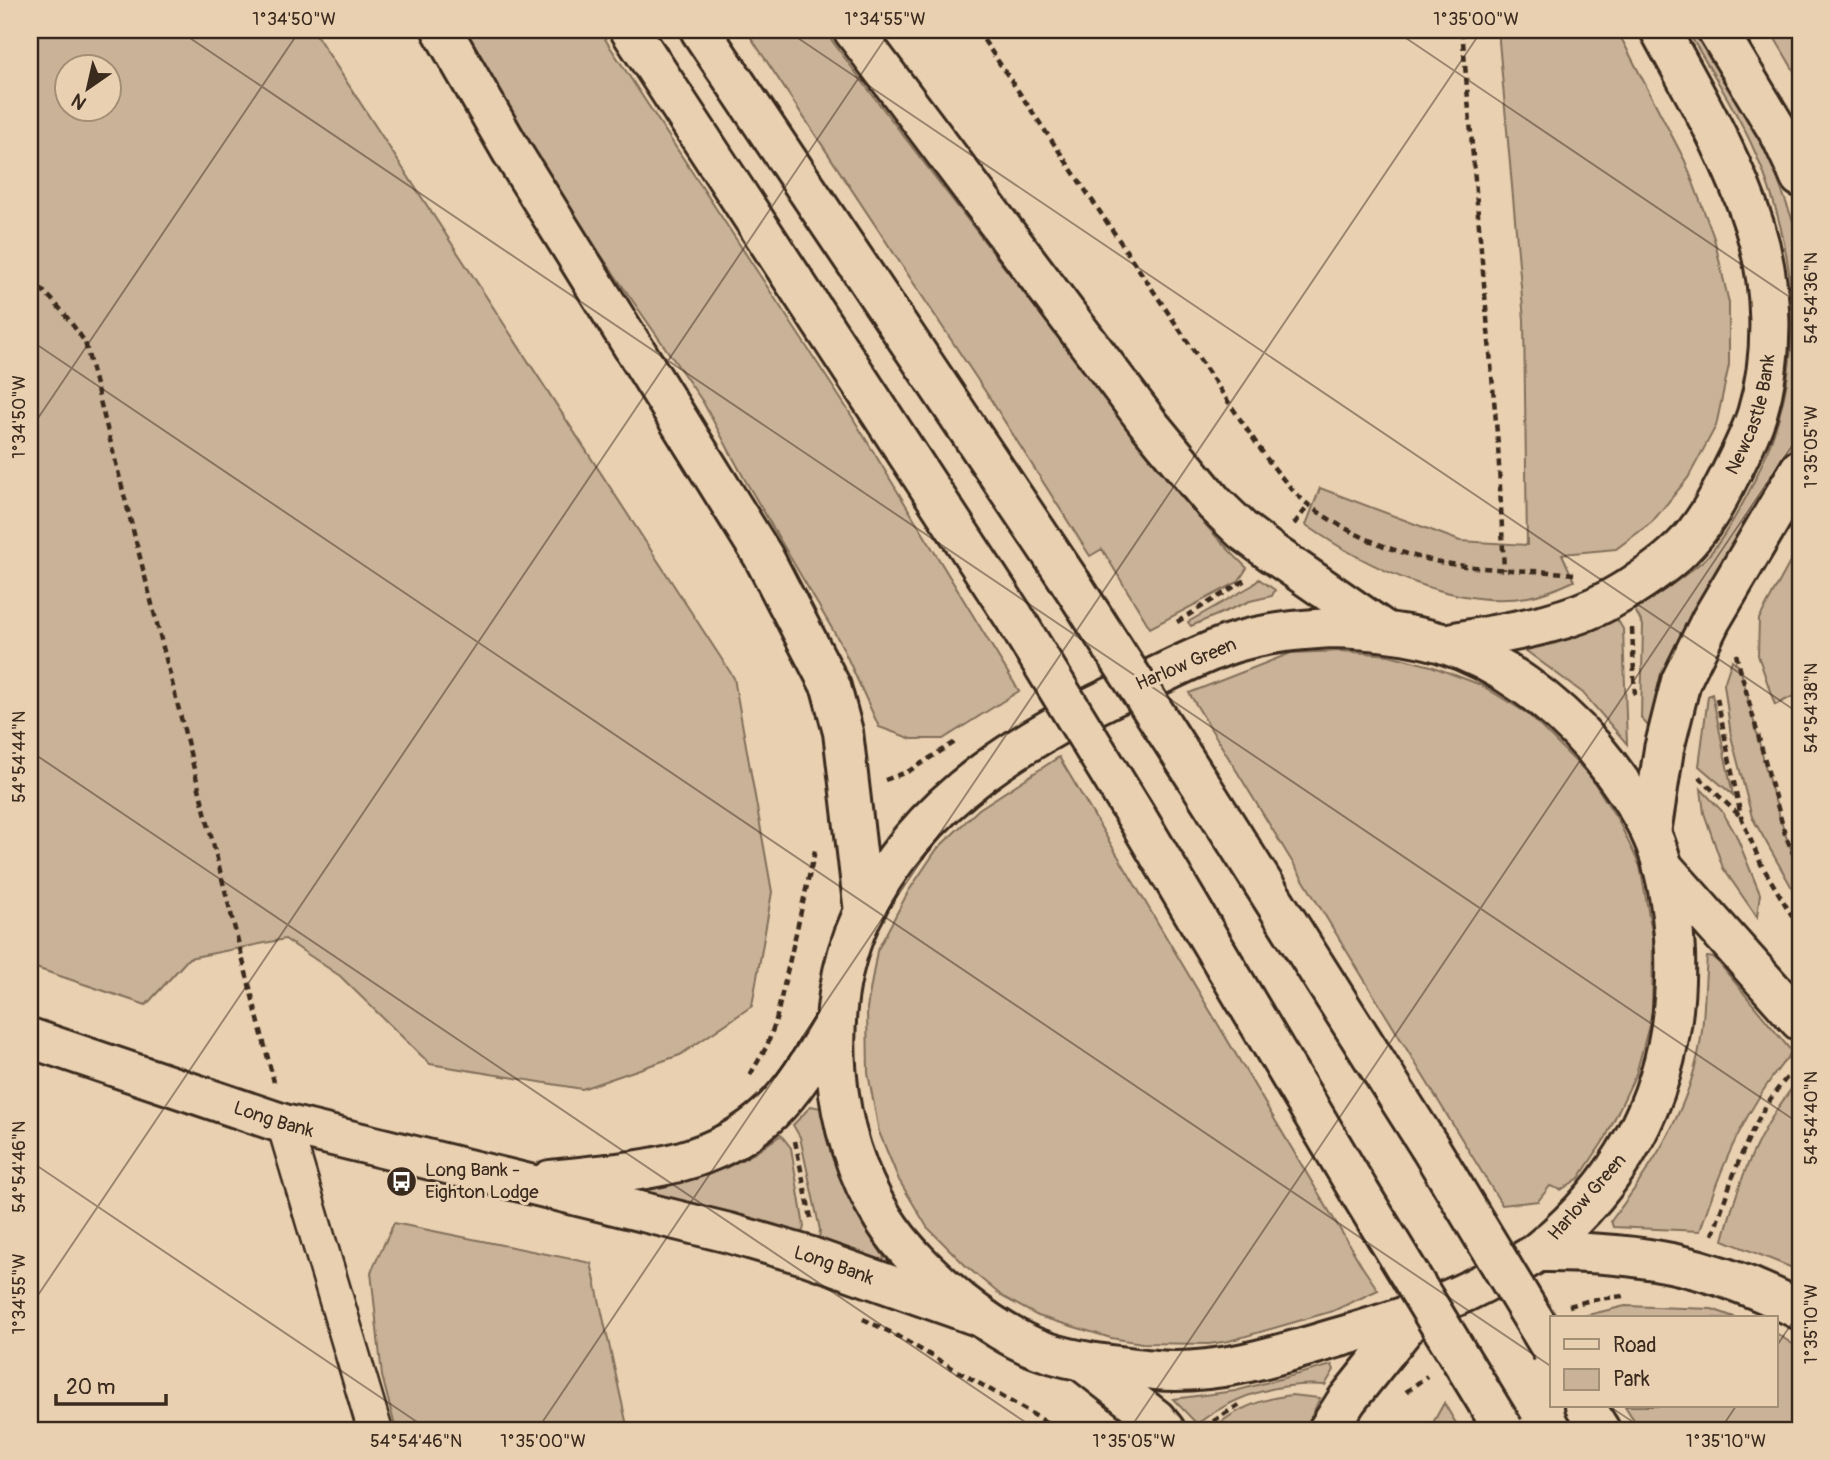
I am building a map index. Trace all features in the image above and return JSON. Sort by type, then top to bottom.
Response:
[{"type":"main road","points":[[442,30],[512,152],[763,556],[825,675],[844,732],[864,912]]},
{"type":"main road","points":[[630,30],[1014,617],[1504,1430]]},
{"type":"main road","points":[[700,30],[1071,583],[1429,1146],[1550,1347]]},
{"type":"main road","points":[[853,30],[1149,424],[1214,503],[1243,531],[1382,629]]},
{"type":"main road","name":"Newcastle Bank","points":[[1445,644],[1558,620],[1608,600],[1657,568],[1682,548],[1709,515],[1757,414],[1767,367],[1769,324],[1765,274],[1755,227],[1731,163],[1660,30]]},
{"type":"main road","points":[[1717,30],[1781,136],[1800,177]]},
{"type":"main road","points":[[1800,469],[1720,607],[1681,681],[1664,749],[1657,850],[1800,1021]]},
{"type":"main road","name":"Harlow Green","points":[[1331,628],[1382,629],[1445,644],[1517,679],[1579,730],[1606,762],[1657,850],[1674,924],[1676,983],[1672,1029],[1664,1069],[1651,1104],[1627,1151],[1604,1183],[1569,1224],[1538,1252],[1474,1289],[1415,1315],[1247,1364],[1164,1371],[1082,1361],[1041,1351],[979,1317],[926,1273],[883,1219],[853,1156],[837,1088],[836,1020],[842,975],[864,912],[894,864],[920,830],[960,789],[1018,747],[1101,701],[1230,644],[1280,632],[1331,628]]},
{"type":"main road","name":"Long Bank","points":[[523,1183],[661,1168],[705,1156],[741,1137],[772,1111],[806,1069],[836,1020]]},
{"type":"main road","name":"Long Bank","points":[[30,1038],[284,1124],[755,1241],[808,1256],[979,1317]]},
{"type":"main road","points":[[1538,1252],[1620,1254],[1663,1260],[1739,1281],[1800,1310]]},
{"type":"main road","points":[[1328,1430],[1347,1400],[1415,1315]]},
{"type":"main road","points":[[1082,1361],[1156,1419],[1165,1430]]},
{"type":"street","points":[[284,1124],[374,1430]]},
{"type":"path","points":[[977,30],[1267,458],[1309,505],[1380,544],[1416,556],[1457,565],[1586,575]]},
{"type":"path","points":[[1462,30],[1497,431],[1504,570]]},
{"type":"path","points":[[30,281],[63,311],[85,342],[284,1124]]},
{"type":"path","points":[[1720,607],[1740,667],[1785,834],[1800,870]]},
{"type":"path","points":[[1632,625],[1636,702]]},
{"type":"path","points":[[1716,692],[1741,817],[1761,864],[1800,929]]},
{"type":"path","points":[[1701,779],[1741,817]]},
{"type":"path","points":[[746,1083],[767,1046],[776,1020],[817,841]]},
{"type":"path","points":[[1714,1234],[1732,1179],[1751,1134],[1769,1103],[1800,1065]]},
{"type":"path","points":[[791,1134],[795,1140],[812,1223]]},
{"type":"path","points":[[858,1316],[1060,1430]]},
{"type":"green space","points":[[30,30],[313,30],[734,678],[772,892],[752,1006],[680,1055],[582,1089],[430,1064],[340,976],[285,939],[189,958],[146,1005],[30,966]]},
{"type":"green space","points":[[455,30],[599,30],[848,410],[1019,691],[943,739],[912,739],[879,727],[841,644],[745,480],[703,402],[557,192]]},
{"type":"green space","points":[[746,30],[824,30],[1157,467],[1200,519],[1247,568],[1238,582],[1150,628],[1102,549],[1090,556],[991,400]]},
{"type":"green space","points":[[1498,30],[1617,30],[1685,161],[1714,238],[1729,303],[1729,365],[1716,426],[1688,478],[1652,522],[1616,549],[1562,554],[1574,581],[1534,596],[1500,599],[1470,597],[1411,581],[1355,555],[1306,525],[1320,488],[1460,541],[1527,545],[1524,320]]},
{"type":"green space","points":[[1687,30],[1697,30],[1770,159],[1800,240],[1800,425],[1782,471],[1666,669],[1648,726],[1641,718],[1643,625],[1635,610],[1704,560],[1734,519],[1774,434],[1785,392],[1791,350],[1792,308],[1788,265],[1780,223],[1767,182],[1743,127]]},
{"type":"green space","points":[[1770,30],[1800,30],[1800,81]]},
{"type":"green space","points":[[1800,544],[1800,693],[1775,705],[1758,655],[1759,619]]},
{"type":"green space","points":[[1259,579],[1275,590],[1272,596],[1250,601],[1191,626],[1188,622],[1253,585]]},
{"type":"green space","points":[[1617,619],[1623,629],[1627,744],[1583,693],[1521,647],[1585,634]]},
{"type":"green space","points":[[1342,651],[1389,655],[1431,666],[1481,685],[1528,714],[1590,776],[1618,820],[1640,866],[1653,938],[1652,1014],[1636,1074],[1606,1137],[1579,1178],[1561,1190],[1550,1186],[1538,1201],[1502,1205],[1189,693],[1291,653]]},
{"type":"green space","points":[[1732,660],[1740,667],[1769,781],[1785,834],[1800,870],[1800,902],[1752,817],[1731,736],[1724,684]]},
{"type":"green space","points":[[1712,694],[1733,795],[1699,766],[1708,696]]},
{"type":"green space","points":[[1059,757],[1378,1290],[1333,1311],[1229,1341],[1209,1344],[1142,1343],[1111,1338],[1038,1316],[1003,1297],[967,1267],[927,1227],[899,1180],[879,1132],[868,1073],[867,1008],[877,951],[908,892],[937,849],[979,809]]},
{"type":"green space","points":[[1701,789],[1722,811],[1736,835],[1760,894],[1757,917],[1723,868],[1704,813]]},
{"type":"green space","points":[[1707,957],[1715,958],[1792,1052],[1762,1093],[1737,1137],[1700,1231],[1613,1227],[1611,1221],[1663,1144],[1691,1081],[1702,1034]]},
{"type":"green space","points":[[1800,1078],[1800,1271],[1723,1240],[1752,1154],[1785,1097]]},
{"type":"green space","points":[[811,1106],[821,1108],[838,1167],[855,1211],[884,1257],[882,1263],[819,1241],[820,1230],[800,1137],[793,1125]]},
{"type":"green space","points":[[781,1135],[791,1148],[804,1227],[801,1236],[610,1189],[726,1168]]},
{"type":"green space","points":[[394,1223],[591,1263],[628,1430],[396,1430],[382,1376],[371,1272]]},
{"type":"green space","points":[[1625,1306],[1712,1309],[1731,1316],[1583,1316]]},
{"type":"green space","points":[[1778,1334],[1800,1349],[1800,1430],[1640,1430],[1626,1408],[1778,1408]]},
{"type":"green space","points":[[1332,1365],[1334,1370],[1325,1385],[1290,1386],[1257,1392],[1226,1405],[1197,1424],[1173,1399],[1235,1391]]},
{"type":"green space","points":[[1291,1395],[1320,1398],[1305,1430],[1212,1430],[1229,1416],[1248,1406]]},
{"type":"green space","points":[[1444,1403],[1460,1430],[1429,1430]]},
{"type":"place","name":"Long Bank - Eighton Lodge","points":[[402,1181]]}]
